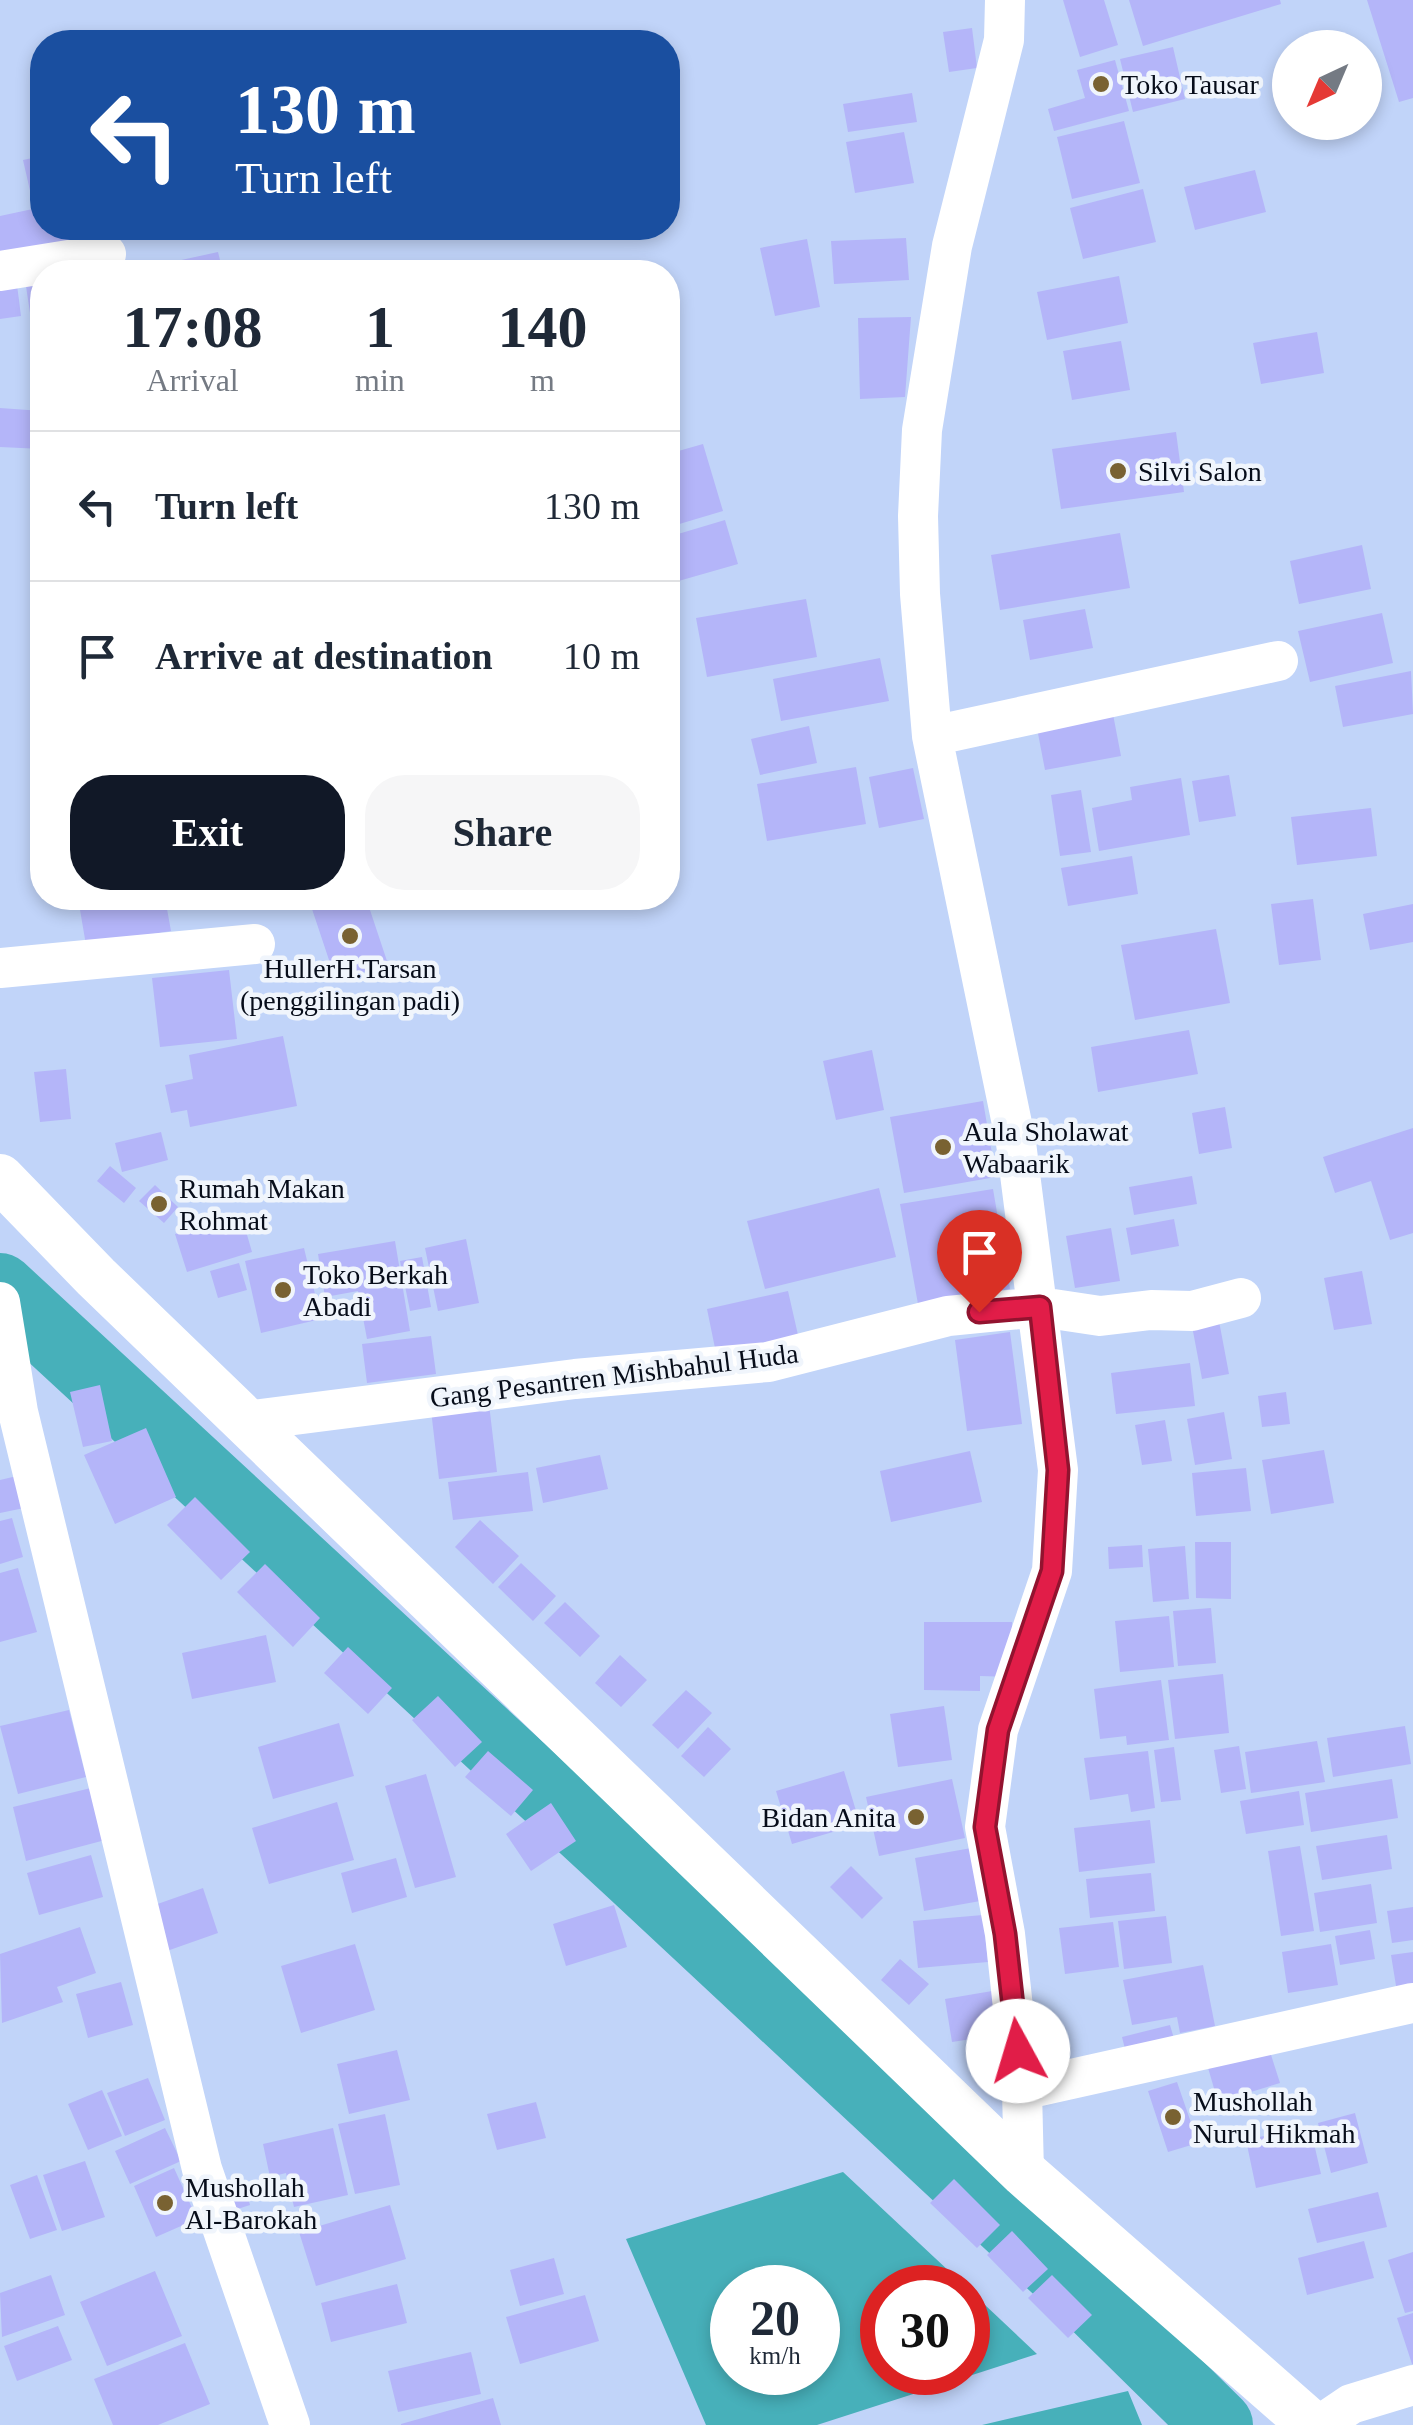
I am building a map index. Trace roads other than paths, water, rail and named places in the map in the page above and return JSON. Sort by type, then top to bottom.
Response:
[{"type":"street","points":[[1005,0],[1004,40],[952,246],[922,430],[918,516],[932,736],[1016,1143],[1058,1470],[1052,1571],[998,1730],[985,1827],[1005,1934],[1022,2090],[1024,2173]]},
{"type":"street","points":[[69,260],[106,254]]},
{"type":"street","points":[[0,271],[30,266]]},
{"type":"street","points":[[932,736],[1278,660]]},
{"type":"street","points":[[0,968],[254,944]]},
{"type":"street","points":[[0,1178],[96,1277],[1024,2173],[1312,2425]]},
{"type":"street","name":"Gang Pesantren Mishbahul Huda","points":[[246,1421],[575,1379],[768,1362],[948,1316],[1040,1307],[1100,1316],[1152,1310],[1192,1311],[1241,1298]]},
{"type":"street","points":[[3,1321],[6,1411],[202,2169],[290,2425]]},
{"type":"street","points":[[1022,2090],[1412,2003]]},
{"type":"street","points":[[1320,2425],[1351,2404],[1413,2385]]},
{"type":"waterway","points":[[0,1288],[1092,2301],[1218,2425]]},
{"type":"place","name":"Toko Tausar","points":[[1101,84]]},
{"type":"place","name":"Silvi Salon","points":[[1118,471]]},
{"type":"place","name":"HullerH.Tarsan (penggilingan padi)","points":[[350,936]]},
{"type":"place","name":"Aula Sholawat Wabaarik","points":[[943,1147]]},
{"type":"place","name":"Rumah Makan Rohmat","points":[[159,1204]]},
{"type":"place","name":"Toko Berkah Abadi","points":[[283,1290]]},
{"type":"place","name":"Bidan Anita","points":[[916,1817]]},
{"type":"place","name":"Mushollah Nurul Hikmah","points":[[1173,2117]]},
{"type":"place","name":"Mushollah Al-Barokah","points":[[165,2203]]}]
